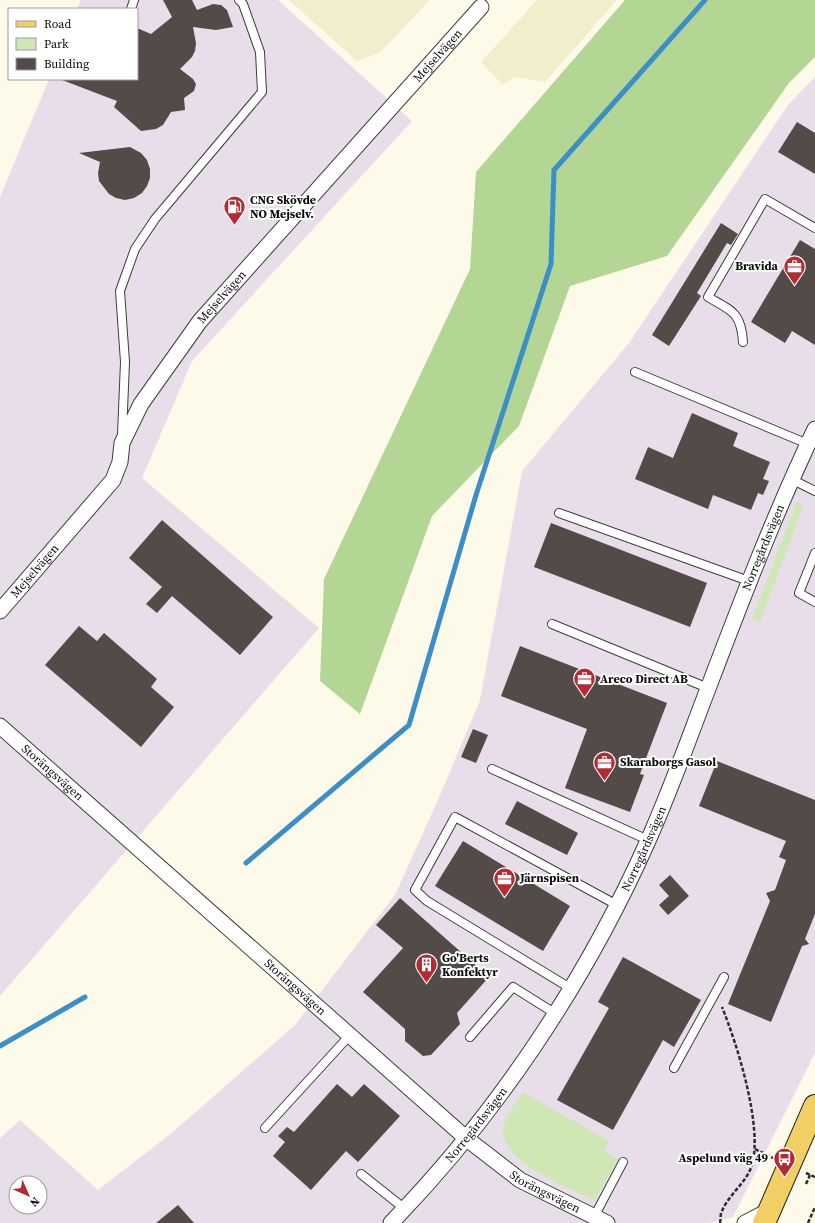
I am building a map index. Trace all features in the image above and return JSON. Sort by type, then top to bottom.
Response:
[{"type":"main road","points":[[767,1217],[815,1106]]},
{"type":"street","name":"Mejselvägen","points":[[0,611],[113,480],[120,462],[122,443],[140,404],[200,321],[481,7]]},
{"type":"street","name":"Norregårdsvägen","points":[[391,1223],[467,1139],[512,1079],[556,1014],[617,905],[648,840],[749,581],[791,479],[815,429]]},
{"type":"street","name":"Storängsvägen","points":[[0,726],[467,1139],[520,1180],[600,1220]]},
{"type":"street","points":[[745,1223],[767,1217]]},
{"type":"lane","points":[[122,443],[125,362],[120,291],[135,249],[155,219],[262,92],[260,52],[243,4],[239,0]]},
{"type":"lane","points":[[743,342],[742,326],[734,312],[708,297],[765,199],[815,228]]},
{"type":"lane","points":[[635,372],[808,444]]},
{"type":"lane","points":[[791,479],[815,491]]},
{"type":"lane","points":[[559,513],[749,581]]},
{"type":"lane","points":[[815,553],[799,593],[815,602]]},
{"type":"lane","points":[[552,624],[708,688]]},
{"type":"lane","points":[[492,769],[648,840]]},
{"type":"lane","points":[[570,988],[427,901],[415,890],[455,817],[617,905]]},
{"type":"lane","points":[[674,1068],[724,977]]},
{"type":"lane","points":[[470,1037],[513,987],[556,1014]]},
{"type":"lane","points":[[265,1128],[350,1035]]},
{"type":"lane","points":[[600,1220],[623,1162]]},
{"type":"lane","points":[[361,1174],[405,1209]]},
{"type":"path","points":[[716,993],[743,1067],[751,1109],[755,1149],[752,1166],[722,1211],[720,1223]]},
{"type":"path","points":[[806,1184],[810,1175]]},
{"type":"path","points":[[808,1223],[815,1207]]},
{"type":"shaded area","points":[[81,0],[278,0],[412,121],[192,361],[142,478],[319,628],[0,996],[0,197],[49,80],[138,80],[138,8],[77,8]]},
{"type":"shaded area","points":[[289,0],[430,0],[379,53],[357,61]]},
{"type":"shaded area","points":[[537,0],[617,0],[545,82],[515,77],[502,85],[481,62]]},
{"type":"shaded area","points":[[815,77],[815,1053],[733,1217],[709,1223],[0,1223],[0,1138],[20,1120],[98,1190],[173,1132],[296,1024],[395,895],[441,793],[480,700],[522,471],[629,343],[788,105]]},
{"type":"green space","points":[[625,0],[815,0],[815,57],[789,83],[667,256],[570,286],[519,426],[432,516],[360,714],[320,681],[324,579],[470,269],[476,172]]},
{"type":"green space","points":[[797,501],[804,504],[760,622],[752,619]]},
{"type":"green space","points":[[523,1092],[609,1141],[604,1151],[618,1159],[595,1200],[539,1173],[513,1153],[505,1142],[503,1130],[504,1125],[511,1110]]},
{"type":"building","points":[[163,0],[192,0],[197,10],[213,4],[221,5],[227,10],[233,27],[216,30],[193,27],[196,43],[195,51],[192,57],[180,69],[193,79],[196,84],[194,91],[184,98],[185,110],[171,112],[163,125],[156,129],[141,131],[114,107],[117,101],[62,80],[138,80],[138,28],[151,34],[172,17]]},
{"type":"building","points":[[797,122],[815,133],[815,174],[778,152]]},
{"type":"building","points":[[130,147],[141,153],[147,160],[150,169],[150,178],[142,193],[134,198],[125,200],[116,198],[109,194],[99,181],[98,173],[100,162],[79,153]]},
{"type":"building","points":[[721,223],[738,234],[731,245],[727,243],[697,293],[701,296],[669,346],[652,335]]},
{"type":"building","name":"Bravida","points":[[800,240],[815,249],[815,345],[792,331],[785,343],[751,322]]},
{"type":"building","points":[[692,413],[738,433],[733,446],[770,462],[763,479],[769,481],[763,495],[758,493],[751,510],[713,495],[708,509],[635,479],[648,447],[673,458]]},
{"type":"building","points":[[162,520],[273,617],[240,655],[172,596],[157,613],[146,604],[162,587],[129,558]]},
{"type":"building","points":[[551,523],[707,583],[690,627],[534,567]]},
{"type":"building","points":[[79,626],[97,641],[104,633],[157,679],[151,687],[174,707],[141,747],[45,665]]},
{"type":"building","name":"Areco Direct AB","points":[[520,646],[667,703],[640,774],[644,775],[630,812],[565,788],[587,729],[501,696]]},
{"type":"building","points":[[473,729],[488,735],[476,763],[461,757]]},
{"type":"building","points":[[717,761],[815,800],[815,914],[805,939],[809,944],[802,946],[771,1022],[728,1004],[770,901],[766,893],[775,890],[786,860],[779,857],[786,841],[699,806]]},
{"type":"building","points":[[517,801],[578,833],[567,855],[505,824]]},
{"type":"building","name":"Järnspisen","points":[[463,841],[570,906],[543,951],[435,886]]},
{"type":"building","points":[[670,875],[689,896],[668,915],[659,905],[669,896],[659,885]]},
{"type":"building","name":"Go'Berts Konfektyr","points":[[400,898],[489,977],[457,1013],[460,1024],[431,1055],[423,1056],[405,1041],[405,1029],[363,992],[403,948],[376,925]]},
{"type":"building","points":[[623,957],[701,1000],[674,1047],[663,1040],[613,1130],[557,1100],[609,1008],[598,1002]]},
{"type":"building","points":[[337,1084],[352,1097],[364,1084],[400,1116],[358,1162],[346,1151],[311,1190],[273,1156],[285,1142],[278,1136],[287,1127],[294,1132]]},
{"type":"building","points":[[178,1205],[194,1223],[156,1223]]},
{"type":"waterway","points":[[246,863],[409,725],[476,495],[551,264],[554,170],[705,0]]},
{"type":"waterway","points":[[0,1046],[85,997]]},
{"type":"place","name":"CNG Skövde NO Mejselv.","points":[[234,226]]},
{"type":"place","name":"Bravida","points":[[794,286]]},
{"type":"place","name":"Areco Direct AB","points":[[584,698]]},
{"type":"place","name":"Skaraborgs Gasol","points":[[605,782]]},
{"type":"place","name":"Järnspisen","points":[[505,898]]},
{"type":"place","name":"Go'Berts Konfektyr","points":[[426,984]]},
{"type":"place","name":"Aspelund väg 49","points":[[784,1178]]}]
